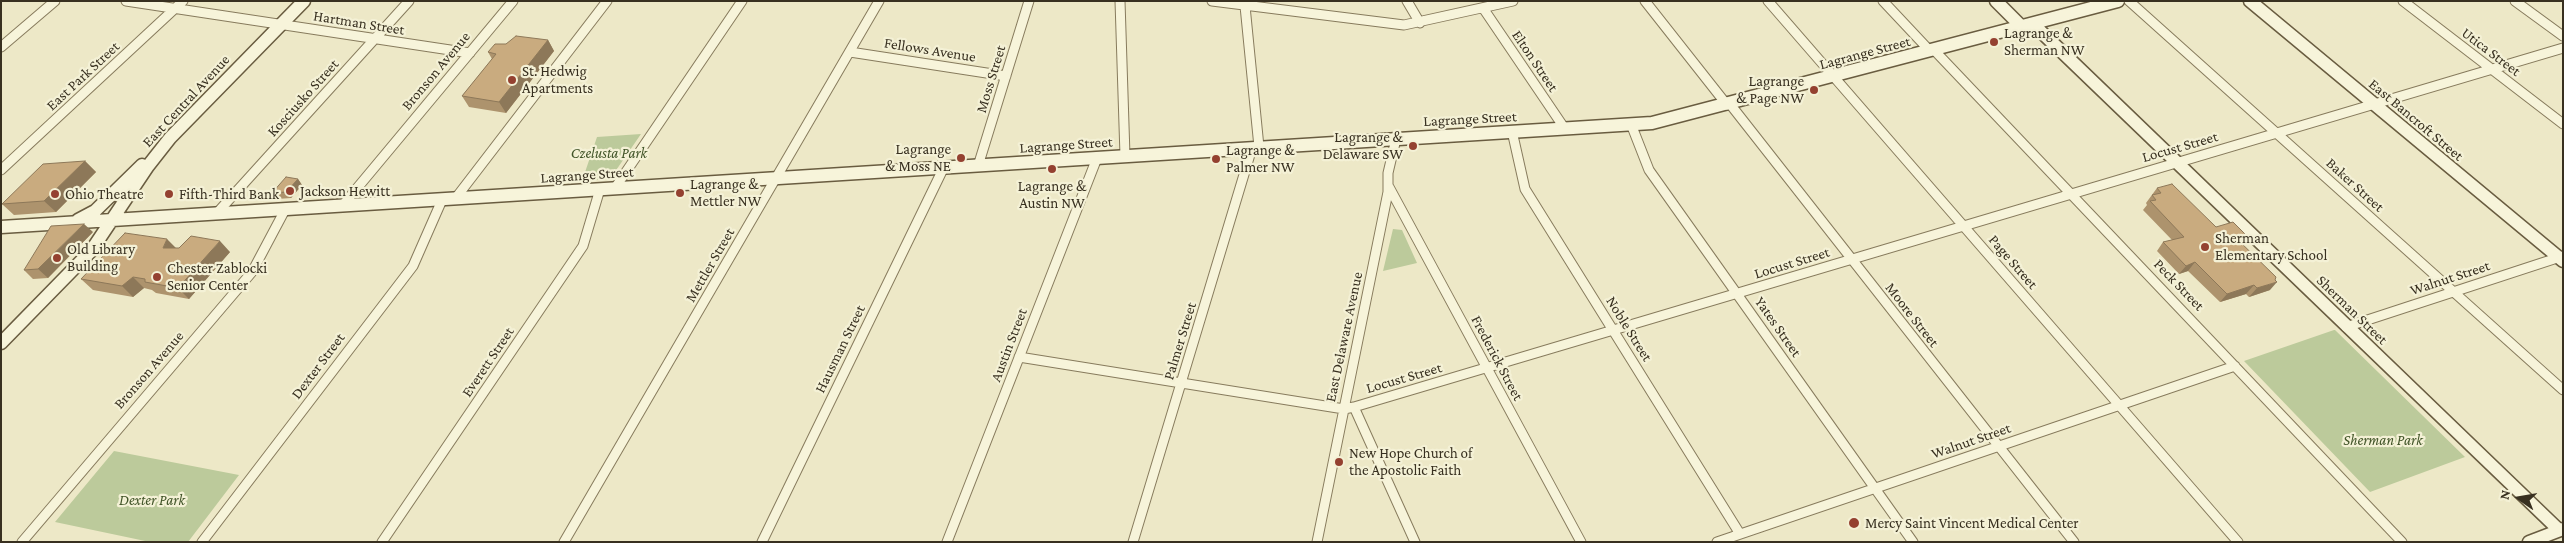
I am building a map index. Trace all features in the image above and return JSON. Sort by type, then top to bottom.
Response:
[{"type":"main road","name":"East Central Avenue","points":[[1,343],[91,251],[153,158],[181,126],[304,1]]},
{"type":"main road","name":"Sherman Street","points":[[1996,1],[2028,25],[2562,531]]},
{"type":"main road","name":"East Bancroft Street","points":[[2250,1],[2372,104],[2561,258]]},
{"type":"main road","name":"Lagrange Street","points":[[1,227],[1565,129],[1671,120],[2114,2]]},
{"type":"main road","points":[[72,223],[96,211],[181,126]]},
{"type":"main road","points":[[2529,542],[2562,531]]},
{"type":"street","points":[[1,47],[55,1]]},
{"type":"street","name":"Hartman Street","points":[[126,1],[470,53]]},
{"type":"street","name":"East Park Street","points":[[1,170],[183,1]]},
{"type":"street","name":"Kosciusko Street","points":[[217,213],[409,1]]},
{"type":"street","name":"Bronson Avenue","points":[[342,206],[513,1]]},
{"type":"street","points":[[455,199],[607,1]]},
{"type":"street","points":[[615,188],[742,1]]},
{"type":"street","name":"Mettler Street","points":[[564,542],[879,1]]},
{"type":"street","name":"Moss Street","points":[[978,166],[1029,1]]},
{"type":"street","points":[[1120,1],[1125,156]]},
{"type":"street","points":[[1212,1],[1376,24],[1404,26],[1513,1]]},
{"type":"street","points":[[1406,1],[1420,23]]},
{"type":"street","name":"Moore Street","points":[[1645,1],[1729,104],[2074,542]]},
{"type":"street","name":"Page Street","points":[[1768,1],[2238,542]]},
{"type":"street","name":"Peck Street","points":[[1883,1],[2071,194],[2402,542]]},
{"type":"street","name":"Baker Street","points":[[2129,1],[2563,390]]},
{"type":"street","name":"Utica Street","points":[[2403,1],[2563,124]]},
{"type":"street","points":[[2515,1],[2563,36]]},
{"type":"street","name":"Palmer Street","points":[[1133,542],[1256,148],[1245,6]]},
{"type":"street","name":"Elton Street","points":[[1483,8],[1565,129]]},
{"type":"street","name":"Locust Street","points":[[1019,357],[1349,408],[2563,48]]},
{"type":"street","name":"Fellows Avenue","points":[[850,52],[1006,76]]},
{"type":"street","name":"Yates Street","points":[[1631,124],[1649,170],[1913,542]]},
{"type":"street","name":"Noble Street","points":[[1512,132],[1525,188],[1740,534]]},
{"type":"street","name":"East Delaware Avenue","points":[[1317,542],[1349,408],[1389,187],[1388,173],[1396,139]]},
{"type":"street","name":"Austin Street","points":[[947,542],[1097,158]]},
{"type":"street","name":"Hausman Street","points":[[762,542],[944,167]]},
{"type":"street","name":"Frederick Street","points":[[1389,187],[1581,542]]},
{"type":"street","name":"Everett Street","points":[[382,542],[582,246],[600,189]]},
{"type":"street","name":"Dexter Street","points":[[202,542],[413,266],[442,200]]},
{"type":"street","name":"Bronson Avenue","points":[[22,542],[252,272],[286,208]]},
{"type":"street","name":"Walnut Street","points":[[2346,327],[2561,258]]},
{"type":"street","name":"Walnut Street","points":[[1717,542],[1876,490],[2235,366]]},
{"type":"street","points":[[1349,408],[1415,542]]},
{"type":"green space","name":"Czelusta Park","points":[[641,134],[610,179],[582,181],[597,137]]},
{"type":"green space","points":[[1393,229],[1402,230],[1417,263],[1383,271]]},
{"type":"green space","name":"Sherman Park","points":[[2335,330],[2465,457],[2370,492],[2244,361]]},
{"type":"green space","name":"Dexter Park","points":[[114,451],[239,475],[188,542],[150,542],[55,522]]},
{"type":"building","points":[[516,36],[548,40],[499,102],[462,96],[496,54],[488,52],[495,44],[506,44]]},
{"type":"building","points":[[85,161],[44,201],[2,204],[43,164]]},
{"type":"building","points":[[286,177],[298,179],[286,192],[272,193]]},
{"type":"building","name":"Sherman Elementary School","points":[[2172,184],[2216,227],[2233,222],[2247,236],[2236,238],[2276,277],[2275,280],[2277,282],[2257,288],[2254,285],[2227,294],[2195,262],[2186,266],[2163,242],[2184,237],[2150,201],[2156,200],[2152,195],[2161,193],[2157,188]]},
{"type":"building","points":[[84,224],[38,269],[24,270],[51,226]]},
{"type":"building","points":[[125,233],[167,239],[163,248],[179,248],[191,236],[220,241],[178,288],[145,282],[145,279],[133,277],[122,286],[81,279]]},
{"type":"place","name":"Lagrange & Sherman NW","points":[[1994,42]]},
{"type":"place","name":"St. Hedwig Apartments","points":[[512,80]]},
{"type":"place","name":"Lagrange & Page NW","points":[[1814,90]]},
{"type":"place","name":"Lagrange & Delaware SW","points":[[1413,146]]},
{"type":"place","name":"Lagrange & Moss NE","points":[[961,158]]},
{"type":"place","name":"Lagrange & Palmer NW","points":[[1216,159]]},
{"type":"place","name":"Lagrange & Austin NW","points":[[1052,169]]},
{"type":"place","name":"Jackson Hewitt","points":[[290,191]]},
{"type":"place","name":"Lagrange & Mettler NW","points":[[680,193]]},
{"type":"place","name":"Ohio Theatre","points":[[55,194]]},
{"type":"place","name":"Fifth-Third Bank","points":[[169,194]]},
{"type":"place","name":"Sherman Elementary School","points":[[2205,247]]},
{"type":"place","name":"Old Library Building","points":[[57,258]]},
{"type":"place","name":"Chester Zablocki Senior Center","points":[[157,277]]},
{"type":"place","name":"New Hope Church of the Apostolic Faith","points":[[1339,462]]},
{"type":"place","name":"Mercy Saint Vincent Medical Center","points":[[1854,523]]}]
